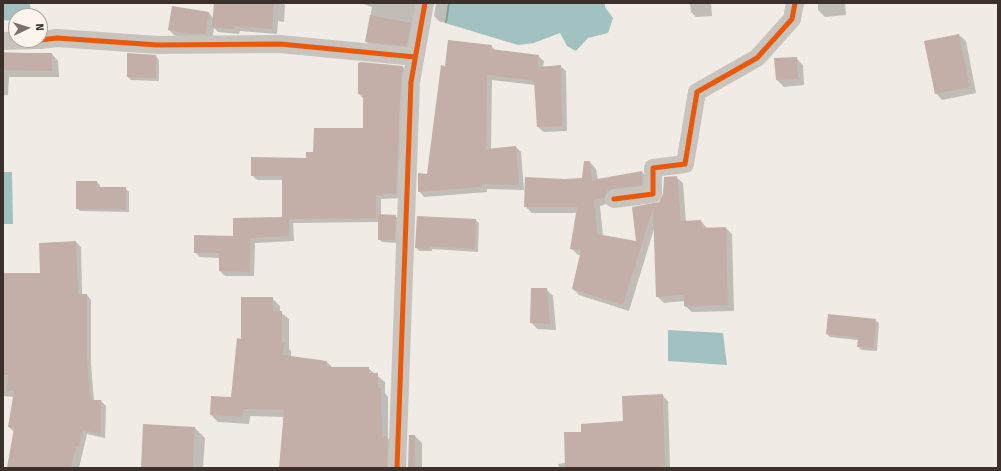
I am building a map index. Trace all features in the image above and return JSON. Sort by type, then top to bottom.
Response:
[{"type":"street","points":[[397,468],[411,82],[426,3]]},
{"type":"street","points":[[614,199],[653,194],[653,168],[685,164],[697,92],[757,58],[792,19],[794,3]]},
{"type":"street","points":[[48,39],[57,38],[158,44],[280,44],[415,57]]},
{"type":"water","points":[[3,3],[30,3],[30,8],[8,8],[8,20],[3,20]]},
{"type":"water","points":[[448,3],[605,3],[605,7],[613,18],[608,33],[588,38],[576,51],[567,46],[560,33],[534,43],[518,45],[445,23]]},
{"type":"water","points":[[3,172],[12,172],[13,224],[3,224]]},
{"type":"water","points":[[668,330],[723,333],[727,365],[668,361]]},
{"type":"building","points":[[214,3],[274,4],[272,29],[235,26],[234,29],[212,27]]},
{"type":"building","points":[[172,6],[209,12],[205,34],[190,34],[168,30]]},
{"type":"building","points":[[370,15],[411,23],[407,46],[365,42]]},
{"type":"building","points":[[959,34],[970,87],[935,94],[924,41]]},
{"type":"building","points":[[448,40],[492,45],[491,49],[539,55],[538,67],[561,65],[562,126],[537,127],[534,81],[487,75],[486,149],[516,146],[519,185],[482,184],[482,187],[418,192],[418,173],[427,174],[441,65],[445,66]]},
{"type":"building","points":[[3,53],[52,53],[52,71],[3,70]]},
{"type":"building","points":[[127,53],[156,55],[156,78],[127,77]]},
{"type":"building","points":[[797,57],[798,79],[776,80],[774,58]]},
{"type":"building","points":[[358,63],[403,66],[396,193],[376,195],[376,218],[289,219],[289,236],[250,238],[250,272],[219,271],[219,253],[194,253],[194,235],[233,236],[233,218],[282,217],[282,176],[251,176],[251,157],[306,158],[306,152],[313,152],[314,128],[363,128],[363,94],[358,94]]},
{"type":"building","points":[[584,161],[590,161],[592,180],[642,171],[642,185],[612,189],[607,191],[604,198],[594,200],[597,234],[636,241],[632,207],[659,202],[663,194],[664,177],[677,176],[681,221],[701,220],[702,228],[726,227],[728,305],[684,306],[684,295],[656,297],[653,208],[623,305],[572,289],[581,250],[570,249],[577,207],[524,207],[525,177],[565,179],[582,178]]},
{"type":"building","points":[[76,181],[97,181],[97,187],[126,187],[126,209],[76,209]]},
{"type":"building","points":[[378,214],[396,215],[395,240],[378,240]]},
{"type":"building","points":[[417,216],[476,219],[475,249],[429,246],[429,249],[415,248]]},
{"type":"building","points":[[76,241],[78,294],[87,294],[87,358],[90,400],[101,400],[101,434],[82,430],[79,447],[76,446],[71,468],[7,468],[14,428],[8,427],[14,391],[7,391],[8,375],[3,375],[3,273],[40,273],[39,243]]},
{"type":"building","points":[[531,288],[547,288],[550,324],[530,323]]},
{"type":"building","points":[[241,297],[273,297],[273,311],[282,311],[282,343],[284,343],[283,355],[327,361],[326,367],[369,367],[369,373],[378,373],[378,388],[381,388],[382,437],[388,436],[387,468],[279,468],[284,410],[243,409],[242,417],[210,415],[211,396],[231,397],[237,338],[241,339]]},
{"type":"building","points":[[828,314],[876,319],[874,348],[857,347],[858,338],[826,334]]},
{"type":"building","points":[[663,394],[665,466],[656,468],[565,468],[564,432],[581,432],[581,424],[623,421],[622,396]]},
{"type":"building","points":[[143,424],[195,427],[193,468],[141,468]]},
{"type":"building","points":[[409,435],[415,435],[415,468],[408,468]]},
{"type":"cycle path","points":[[397,468],[411,82],[425,3]]},
{"type":"cycle path","points":[[614,199],[653,194],[653,168],[685,164],[697,92],[757,58],[792,19],[795,3]]},
{"type":"cycle path","points":[[48,39],[57,38],[158,45],[280,44],[415,57]]}]
